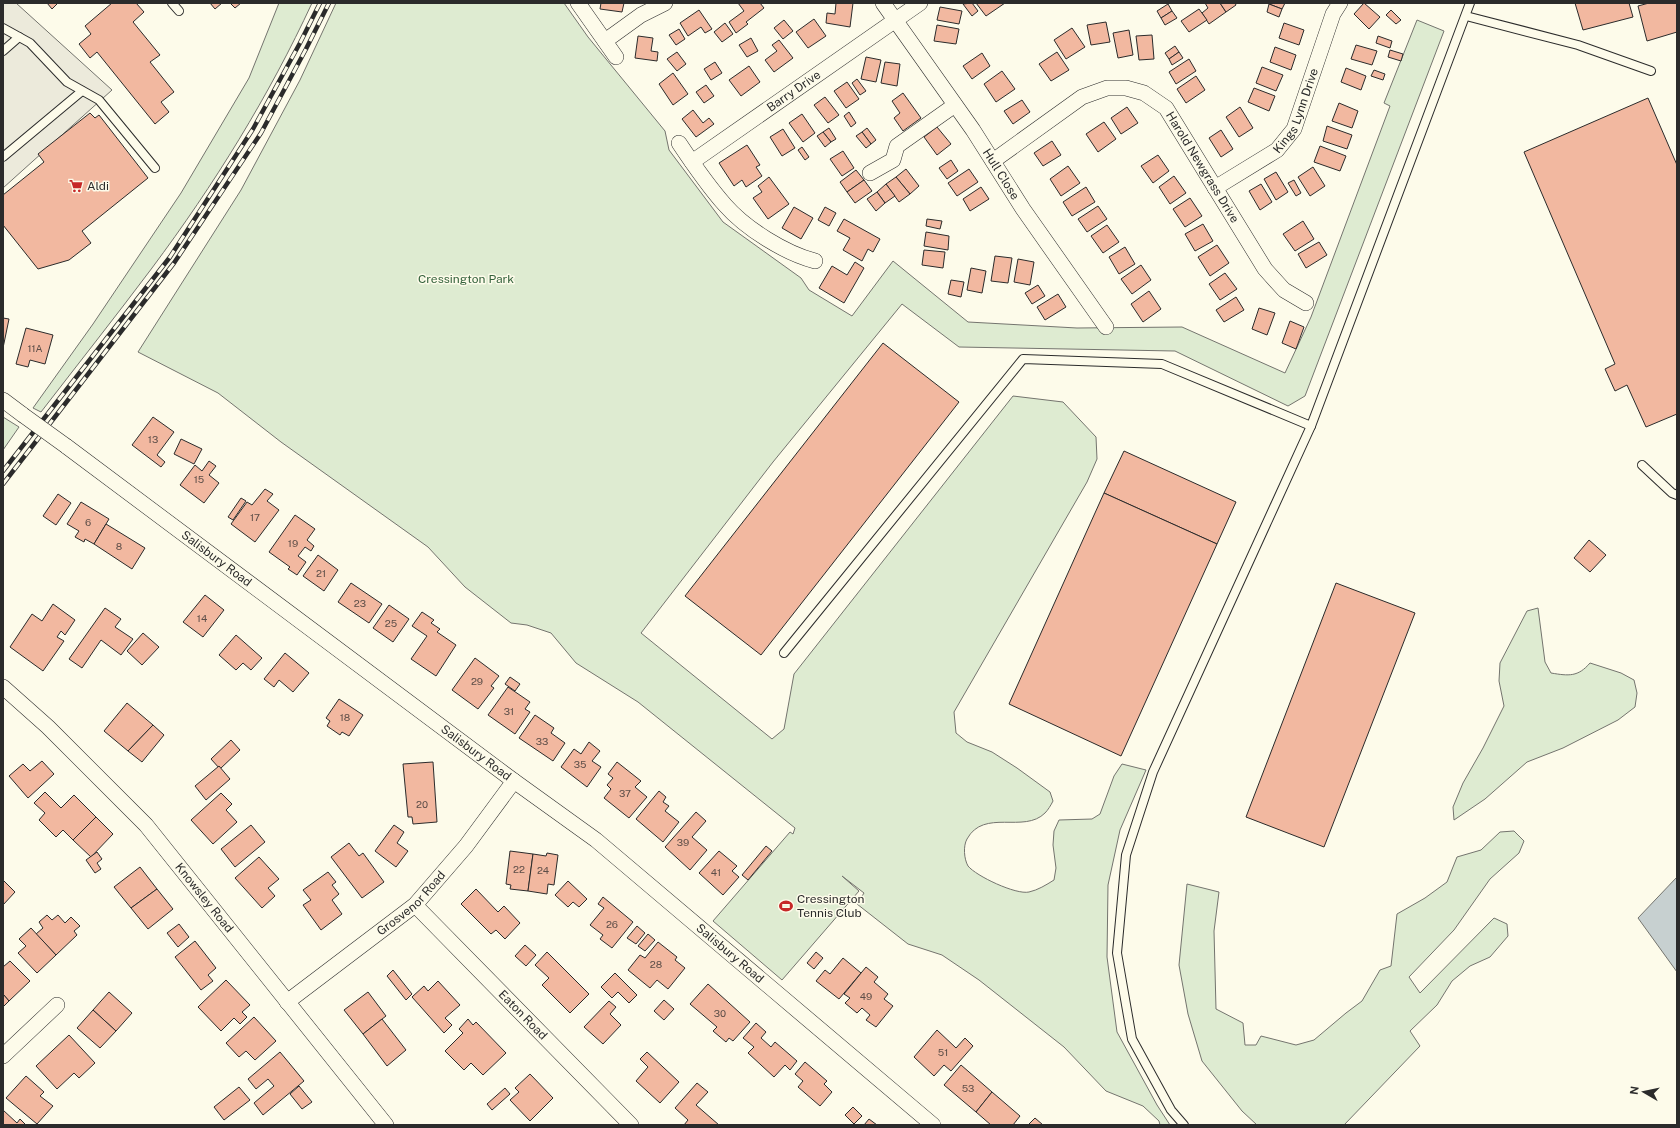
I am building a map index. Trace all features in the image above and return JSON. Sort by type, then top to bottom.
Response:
[{"type":"street","points":[[578,3],[616,57]]},
{"type":"street","points":[[605,41],[641,15],[665,3]]},
{"type":"street","name":"Hull Close","points":[[883,3],[955,105],[1023,209],[1106,327]]},
{"type":"street","name":"Barry Drive","points":[[692,162],[920,3]]},
{"type":"street","name":"Kings Lynn Drive","points":[[1215,188],[1277,150],[1294,129],[1333,14],[1340,3]]},
{"type":"street","name":"Harold Newgrass Drive","points":[[992,161],[1082,97],[1107,88],[1126,88],[1144,93],[1166,108],[1265,269],[1284,290],[1306,303]]},
{"type":"street","points":[[870,173],[894,160],[897,146],[955,105]]},
{"type":"street","points":[[679,143],[725,205],[743,222],[782,248],[800,257],[815,261]]},
{"type":"street","name":"Salisbury Road","points":[[3,400],[514,781],[596,840],[933,1125]]},
{"type":"street","name":"Knowsley Road","points":[[3,687],[48,727],[146,825],[386,1125]]},
{"type":"street","name":"Grosvenor Road","points":[[287,1002],[415,905],[466,846],[514,781]]},
{"type":"street","name":"Eaton Road","points":[[415,905],[631,1125]]},
{"type":"street","points":[[3,1056],[57,1005]]},
{"type":"lane","points":[[172,3],[179,11]]},
{"type":"lane","points":[[1184,1125],[1171,1110],[1132,1039],[1117,953],[1126,855],[1153,772],[1311,426],[1470,3]]},
{"type":"lane","points":[[1466,16],[1578,45],[1651,71]]},
{"type":"lane","points":[[3,28],[30,43],[67,82],[99,100],[155,168]]},
{"type":"lane","points":[[3,51],[19,37]]},
{"type":"lane","points":[[3,157],[82,91]]},
{"type":"lane","points":[[784,653],[1023,359],[1162,364],[1311,426]]},
{"type":"lane","points":[[1642,465],[1672,493],[1677,495]]},
{"type":"green space","points":[[279,3],[312,3],[278,72],[219,172],[175,237],[41,412],[33,408],[93,324],[181,193],[249,78]]},
{"type":"green space","name":"Cressington Park","points":[[336,3],[564,3],[588,37],[665,131],[669,150],[723,222],[801,278],[809,290],[852,316],[893,261],[968,322],[1077,328],[1182,327],[1285,373],[1311,317],[1390,106],[1384,103],[1417,20],[1444,31],[1305,396],[1288,406],[1175,351],[959,347],[902,304],[773,462],[641,633],[772,739],[784,729],[794,674],[1013,396],[1063,402],[1096,437],[1097,459],[1087,482],[954,712],[956,733],[967,742],[992,752],[1017,768],[1050,792],[1053,801],[1045,813],[1036,819],[1026,822],[994,823],[983,825],[974,830],[967,839],[965,856],[968,866],[972,870],[997,884],[1015,891],[1023,892],[1039,889],[1054,880],[1056,868],[1053,845],[1054,831],[1059,820],[1092,819],[1100,814],[1114,776],[1122,764],[1146,770],[1120,830],[1108,885],[1107,957],[1117,1032],[1157,1105],[1170,1125],[1160,1125],[1159,1121],[1143,1106],[1106,1091],[1064,1047],[979,980],[942,955],[908,944],[857,904],[864,893],[842,876],[859,891],[782,980],[713,921],[790,832],[793,834],[795,828],[638,702],[576,663],[551,633],[527,625],[511,623],[465,587],[428,547],[281,442],[218,393],[138,352],[241,190],[300,80]]},
{"type":"green space","points":[[3,417],[19,427],[3,450]]},
{"type":"green space","points":[[1538,608],[1545,662],[1551,673],[1568,675],[1577,673],[1586,668],[1590,663],[1621,673],[1634,680],[1637,693],[1635,707],[1618,720],[1563,748],[1527,762],[1485,799],[1454,820],[1453,807],[1463,783],[1483,748],[1504,706],[1499,681],[1500,663],[1527,611]]},
{"type":"green space","points":[[1514,831],[1524,841],[1519,853],[1490,879],[1454,930],[1409,977],[1420,993],[1494,918],[1507,924],[1508,936],[1490,957],[1470,966],[1452,981],[1437,1005],[1410,1031],[1420,1046],[1344,1125],[1257,1125],[1242,1111],[1202,1061],[1188,1014],[1179,965],[1187,884],[1219,892],[1214,931],[1216,1009],[1243,1023],[1245,1045],[1256,1045],[1261,1036],[1296,1045],[1314,1040],[1362,1001],[1380,970],[1391,966],[1397,914],[1425,898],[1447,882],[1457,857],[1481,850],[1500,832]]},
{"type":"shaded area","points":[[3,3],[16,3],[112,90],[3,188]]},
{"type":"shaded area","points":[[1677,877],[1677,972],[1638,918]]},
{"type":"building","points":[[47,3],[58,3],[52,9]]},
{"type":"building","points":[[112,3],[136,3],[144,12],[133,22],[160,55],[150,62],[174,92],[161,102],[169,112],[155,124],[97,52],[90,58],[79,44],[91,34],[85,26]]},
{"type":"building","points":[[210,3],[222,3],[215,9]]},
{"type":"building","points":[[230,3],[241,3],[235,8]]},
{"type":"building","points":[[601,3],[624,3],[622,12],[600,9]]},
{"type":"building","points":[[738,3],[760,3],[764,8],[746,22],[748,24],[736,33],[729,22],[744,11]]},
{"type":"building","points":[[836,3],[853,3],[850,27],[826,23],[827,13],[835,14]]},
{"type":"building","points":[[972,3],[978,11],[972,16],[963,4]]},
{"type":"building","points":[[976,3],[1005,3],[986,16]]},
{"type":"building","points":[[1205,3],[1220,3],[1226,12],[1209,24],[1202,13],[1208,8]]},
{"type":"building","points":[[1220,3],[1235,3],[1236,5],[1226,12]]},
{"type":"building","points":[[1285,3],[1282,9],[1269,4]]},
{"type":"building","points":[[1364,3],[1380,17],[1369,29],[1354,14]]},
{"type":"building","points":[[1575,3],[1629,3],[1633,17],[1583,30]]},
{"type":"building","points":[[1649,3],[1677,3],[1677,32],[1647,41],[1638,6]]},
{"type":"building","points":[[1168,4],[1172,11],[1161,18],[1157,11]]},
{"type":"building","points":[[1269,4],[1282,9],[1279,17],[1267,12]]},
{"type":"building","points":[[940,7],[962,11],[959,24],[937,20]]},
{"type":"building","points":[[1199,9],[1207,20],[1189,32],[1181,21]]},
{"type":"building","points":[[699,10],[712,29],[705,33],[701,27],[688,36],[680,23]]},
{"type":"building","points":[[1391,10],[1401,20],[1396,24],[1386,15]]},
{"type":"building","points":[[1172,11],[1177,18],[1165,25],[1161,18]]},
{"type":"building","points":[[814,19],[826,36],[808,48],[796,32]]},
{"type":"building","points":[[784,20],[793,31],[783,39],[774,28]]},
{"type":"building","points":[[1106,22],[1110,42],[1091,45],[1087,25]]},
{"type":"building","points":[[725,23],[733,34],[722,42],[714,32]]},
{"type":"building","points":[[1284,23],[1304,30],[1299,45],[1279,38]]},
{"type":"building","points":[[937,25],[959,29],[956,44],[934,41]]},
{"type":"building","points":[[1072,28],[1085,47],[1066,59],[1054,40]]},
{"type":"building","points":[[679,29],[685,39],[676,45],[669,35]]},
{"type":"building","points":[[1129,30],[1133,55],[1118,58],[1113,33]]},
{"type":"building","points":[[1152,35],[1154,59],[1139,60],[1136,36]]},
{"type":"building","points":[[638,36],[653,38],[651,51],[658,52],[657,61],[635,58]]},
{"type":"building","points":[[1378,36],[1392,41],[1390,48],[1376,43]]},
{"type":"building","points":[[751,38],[758,51],[747,57],[739,45]]},
{"type":"building","points":[[779,40],[793,58],[774,72],[765,60],[777,51],[772,45]]},
{"type":"building","points":[[1356,45],[1377,51],[1372,65],[1351,59]]},
{"type":"building","points":[[1175,46],[1179,52],[1169,59],[1165,53]]},
{"type":"building","points":[[1275,47],[1296,55],[1291,70],[1270,62]]},
{"type":"building","points":[[1390,50],[1403,54],[1401,61],[1388,57]]},
{"type":"building","points":[[677,52],[686,64],[677,71],[667,59]]},
{"type":"building","points":[[1057,52],[1069,70],[1051,81],[1039,64]]},
{"type":"building","points":[[1179,52],[1183,58],[1172,65],[1169,59]]},
{"type":"building","points":[[982,53],[990,66],[972,79],[963,66]]},
{"type":"building","points":[[866,57],[881,60],[876,82],[861,79]]},
{"type":"building","points":[[1189,59],[1196,71],[1176,84],[1169,72]]},
{"type":"building","points":[[715,62],[722,73],[711,80],[704,69]]},
{"type":"building","points":[[885,62],[900,64],[897,86],[881,83]]},
{"type":"building","points":[[749,66],[760,82],[741,96],[729,80]]},
{"type":"building","points":[[1262,67],[1283,75],[1276,91],[1256,83]]},
{"type":"building","points":[[1346,68],[1366,76],[1361,90],[1341,82]]},
{"type":"building","points":[[1374,70],[1385,74],[1383,80],[1371,76]]},
{"type":"building","points":[[1002,71],[1015,89],[996,102],[984,84]]},
{"type":"building","points":[[673,73],[688,94],[673,105],[659,84]]},
{"type":"building","points":[[1196,76],[1205,90],[1186,103],[1177,89]]},
{"type":"building","points":[[857,79],[866,91],[860,95],[852,83]]},
{"type":"building","points":[[847,82],[859,99],[846,108],[834,91]]},
{"type":"building","points":[[706,85],[714,96],[704,103],[696,92]]},
{"type":"building","points":[[1254,88],[1275,96],[1269,111],[1248,102]]},
{"type":"building","points":[[903,93],[921,118],[903,131],[894,118],[900,113],[892,101]]},
{"type":"building","points":[[825,97],[839,115],[828,123],[814,105]]},
{"type":"building","points":[[1648,98],[1677,165],[1677,414],[1646,427],[1627,385],[1615,391],[1605,369],[1615,364],[1524,152]]},
{"type":"building","points":[[1022,100],[1030,112],[1013,124],[1004,111]]},
{"type":"building","points":[[1339,103],[1358,111],[1352,128],[1332,121]]},
{"type":"building","points":[[1127,107],[1138,123],[1121,134],[1111,118]]},
{"type":"building","points":[[1240,107],[1253,128],[1239,137],[1226,117]]},
{"type":"building","points":[[693,110],[703,123],[709,118],[714,124],[696,137],[682,119]]},
{"type":"building","points":[[849,112],[856,123],[851,127],[844,116]]},
{"type":"building","name":"Aldi","points":[[90,113],[95,118],[99,115],[148,178],[82,231],[91,243],[69,260],[38,269],[3,225],[3,195],[44,162],[38,154]]},
{"type":"building","points":[[802,114],[815,133],[803,142],[789,123]]},
{"type":"building","points":[[1104,122],[1116,139],[1098,152],[1086,134]]},
{"type":"building","points":[[1327,126],[1352,135],[1347,149],[1323,141]]},
{"type":"building","points":[[937,127],[951,144],[937,155],[924,137]]},
{"type":"building","points":[[829,128],[836,139],[831,142],[823,132]]},
{"type":"building","points":[[867,128],[876,140],[871,144],[862,132]]},
{"type":"building","points":[[783,129],[795,148],[782,156],[770,137]]},
{"type":"building","points":[[1221,130],[1233,149],[1221,157],[1209,138]]},
{"type":"building","points":[[823,132],[831,142],[825,147],[817,136]]},
{"type":"building","points":[[862,132],[871,144],[866,148],[856,136]]},
{"type":"building","points":[[1052,141],[1061,155],[1043,166],[1034,153]]},
{"type":"building","points":[[747,145],[760,165],[756,167],[762,176],[746,187],[742,180],[734,186],[719,163]]},
{"type":"building","points":[[1320,146],[1346,156],[1340,171],[1314,162]]},
{"type":"building","points":[[802,147],[809,157],[805,160],[798,150]]},
{"type":"building","points":[[843,151],[854,168],[842,176],[830,159]]},
{"type":"building","points":[[1158,155],[1169,171],[1153,183],[1141,166]]},
{"type":"building","points":[[951,160],[958,171],[947,179],[939,168]]},
{"type":"building","points":[[1068,166],[1080,183],[1061,196],[1050,179]]},
{"type":"building","points":[[1313,167],[1325,186],[1310,196],[1298,177]]},
{"type":"building","points":[[906,169],[919,186],[910,194],[896,177]]},
{"type":"building","points":[[969,169],[978,182],[957,196],[948,183]]},
{"type":"building","points":[[856,170],[864,180],[847,192],[840,182]]},
{"type":"building","points":[[1276,172],[1288,192],[1276,200],[1264,179]]},
{"type":"building","points":[[1174,176],[1186,193],[1170,204],[1159,187]]},
{"type":"building","points":[[769,177],[789,204],[768,219],[753,198],[762,192],[758,186]]},
{"type":"building","points":[[896,177],[910,194],[899,202],[886,184]]},
{"type":"building","points":[[864,180],[872,191],[855,203],[847,192]]},
{"type":"building","points":[[1294,180],[1301,193],[1296,196],[1288,183]]},
{"type":"building","points":[[886,184],[895,196],[885,203],[877,192]]},
{"type":"building","points":[[1261,184],[1272,202],[1260,210],[1249,191]]},
{"type":"building","points":[[981,187],[989,199],[970,211],[963,199]]},
{"type":"building","points":[[1086,187],[1095,202],[1072,216],[1063,202]]},
{"type":"building","points":[[877,192],[885,203],[876,211],[867,199]]},
{"type":"building","points":[[1190,198],[1202,216],[1185,227],[1173,209]]},
{"type":"building","points":[[1098,206],[1107,219],[1087,232],[1078,219]]},
{"type":"building","points":[[794,207],[813,218],[801,239],[782,228]]},
{"type":"building","points":[[825,207],[836,213],[829,226],[818,220]]},
{"type":"building","points":[[844,219],[880,239],[873,252],[868,249],[862,261],[843,250],[850,238],[837,231]]},
{"type":"building","points":[[927,219],[942,221],[940,229],[926,226]]},
{"type":"building","points":[[1303,221],[1314,239],[1295,251],[1283,234]]},
{"type":"building","points":[[1203,224],[1213,241],[1195,251],[1185,234]]},
{"type":"building","points":[[1107,225],[1119,242],[1103,253],[1091,236]]},
{"type":"building","points":[[926,232],[949,236],[948,250],[924,246]]},
{"type":"building","points":[[1319,242],[1327,255],[1306,268],[1298,254]]},
{"type":"building","points":[[1217,245],[1229,263],[1210,276],[1198,257]]},
{"type":"building","points":[[1125,247],[1135,264],[1119,274],[1109,257]]},
{"type":"building","points":[[924,250],[945,252],[943,268],[922,265]]},
{"type":"building","points":[[995,256],[1012,258],[1008,283],[991,281]]},
{"type":"building","points":[[1018,259],[1034,262],[1030,285],[1014,282]]},
{"type":"building","points":[[855,262],[864,268],[844,303],[819,288],[832,266],[847,275]]},
{"type":"building","points":[[1141,265],[1151,280],[1132,294],[1121,279]]},
{"type":"building","points":[[971,268],[986,271],[982,293],[967,290]]},
{"type":"building","points":[[1225,273],[1237,289],[1220,300],[1209,284]]},
{"type":"building","points":[[951,280],[964,282],[961,297],[948,294]]},
{"type":"building","points":[[1038,285],[1045,296],[1032,304],[1025,293]]},
{"type":"building","points":[[1149,291],[1161,309],[1143,322],[1131,304]]},
{"type":"building","points":[[1058,294],[1066,307],[1045,320],[1037,307]]},
{"type":"building","points":[[1236,297],[1244,310],[1224,322],[1216,310]]},
{"type":"building","points":[[1259,308],[1275,313],[1267,335],[1252,329]]},
{"type":"building","points":[[3,318],[9,319],[3,348]]},
{"type":"building","points":[[1290,321],[1304,327],[1296,349],[1282,343]]},
{"type":"building","points":[[26,328],[53,335],[45,364],[30,360],[28,367],[16,364]]},
{"type":"building","points":[[883,343],[959,402],[761,655],[685,596]]},
{"type":"building","points":[[153,417],[174,432],[157,455],[165,462],[161,467],[132,445]]},
{"type":"building","points":[[181,439],[202,449],[194,464],[174,454]]},
{"type":"building","points":[[1124,451],[1236,502],[1217,544],[1104,493]]},
{"type":"building","points":[[209,461],[216,466],[209,475],[219,483],[204,503],[180,485],[195,465],[202,471]]},
{"type":"building","points":[[265,489],[273,494],[267,501],[279,510],[255,542],[231,524],[247,502],[252,505]]},
{"type":"building","points":[[1104,493],[1217,544],[1121,756],[1009,704]]},
{"type":"building","points":[[58,494],[71,503],[56,525],[43,516]]},
{"type":"building","points":[[241,498],[246,501],[233,520],[228,517]]},
{"type":"building","points":[[81,502],[109,519],[94,544],[85,539],[84,542],[75,537],[79,531],[67,524]]},
{"type":"building","points":[[295,515],[315,529],[307,540],[314,546],[311,551],[305,547],[298,556],[306,562],[297,575],[288,569],[290,567],[269,552]]},
{"type":"building","points":[[106,524],[145,548],[132,569],[94,544]]},
{"type":"building","points":[[1589,540],[1606,555],[1590,572],[1574,558]]},
{"type":"building","points":[[318,555],[338,570],[324,591],[303,576]]},
{"type":"building","points":[[351,583],[382,604],[369,623],[338,602]]},
{"type":"building","points":[[1336,583],[1415,613],[1324,847],[1246,817]]},
{"type":"building","points":[[205,595],[224,610],[203,637],[183,622]]},
{"type":"building","points":[[53,604],[75,620],[65,635],[61,631],[57,637],[64,641],[43,671],[10,647],[32,614],[42,621]]},
{"type":"building","points":[[389,605],[409,619],[393,642],[373,628]]},
{"type":"building","points":[[105,608],[121,619],[115,627],[133,639],[121,655],[101,640],[82,668],[69,659]]},
{"type":"building","points":[[422,612],[434,620],[431,623],[440,629],[437,632],[456,645],[436,676],[411,659],[427,636],[412,626]]},
{"type":"building","points":[[143,633],[159,647],[142,665],[127,651]]},
{"type":"building","points":[[236,635],[262,658],[251,670],[243,663],[236,670],[219,655]]},
{"type":"building","points":[[285,653],[309,673],[293,692],[279,680],[274,687],[264,679]]},
{"type":"building","points":[[475,658],[499,676],[491,686],[494,688],[478,709],[452,690]]},
{"type":"building","points":[[510,677],[520,684],[515,691],[505,684]]},
{"type":"building","points":[[508,687],[530,702],[525,709],[530,712],[515,734],[488,715]]},
{"type":"building","points":[[339,699],[363,715],[349,736],[342,732],[340,735],[327,726],[330,721],[326,718]]},
{"type":"building","points":[[127,703],[153,725],[128,751],[104,731]]},
{"type":"building","points":[[535,715],[554,728],[551,733],[565,743],[553,761],[519,738]]},
{"type":"building","points":[[153,725],[164,735],[142,762],[128,751]]},
{"type":"building","points":[[231,740],[240,750],[220,769],[211,759]]},
{"type":"building","points":[[589,742],[600,751],[592,761],[601,767],[587,787],[561,767],[574,749],[581,754]]},
{"type":"building","points":[[42,761],[54,774],[28,798],[9,776],[23,764],[30,771]]},
{"type":"building","points":[[433,762],[437,822],[413,824],[412,817],[408,817],[403,764]]},
{"type":"building","points":[[617,762],[641,781],[635,787],[647,797],[629,818],[604,798],[611,789],[607,785],[613,778],[608,774]]},
{"type":"building","points":[[219,766],[230,779],[206,800],[195,786]]},
{"type":"building","points":[[659,791],[666,797],[663,802],[669,806],[665,811],[679,822],[663,842],[636,819]]},
{"type":"building","points":[[45,792],[61,808],[74,795],[96,817],[73,840],[63,830],[56,837],[39,820],[45,813],[34,803]]},
{"type":"building","points":[[221,793],[232,804],[226,810],[237,822],[213,844],[191,820]]},
{"type":"building","points":[[696,812],[706,821],[692,837],[707,850],[690,870],[665,847]]},
{"type":"building","points":[[96,817],[113,834],[91,857],[73,840]]},
{"type":"building","points":[[251,825],[265,842],[235,867],[221,849]]},
{"type":"building","points":[[394,825],[404,832],[397,843],[408,851],[396,867],[375,851]]},
{"type":"building","points":[[349,843],[359,856],[363,853],[384,882],[362,898],[331,857]]},
{"type":"building","points":[[766,846],[772,851],[748,880],[742,875]]},
{"type":"building","points":[[510,851],[533,854],[528,891],[510,889],[511,885],[506,884]]},
{"type":"building","points":[[719,851],[737,866],[732,871],[739,877],[723,895],[699,873]]},
{"type":"building","points":[[97,852],[102,859],[97,863],[101,869],[95,873],[86,860]]},
{"type":"building","points":[[547,853],[558,855],[554,885],[548,884],[547,894],[528,891],[533,854],[546,856]]},
{"type":"building","points":[[259,857],[279,879],[268,888],[275,896],[262,908],[235,878]]},
{"type":"building","points":[[140,867],[157,889],[131,908],[114,887]]},
{"type":"building","points":[[328,872],[336,882],[332,885],[339,894],[332,900],[342,914],[321,930],[303,905],[311,900],[303,890]]},
{"type":"building","points":[[4,881],[15,892],[3,905],[3,882]]},
{"type":"building","points":[[568,881],[587,899],[579,907],[573,902],[568,907],[555,895]]},
{"type":"building","points":[[157,889],[173,909],[148,929],[131,908]]},
{"type":"building","points":[[476,889],[498,912],[504,906],[520,923],[505,939],[496,930],[491,934],[461,904]]},
{"type":"building","points":[[603,897],[633,922],[612,948],[600,939],[603,935],[590,925],[604,908],[598,904]]},
{"type":"building","points":[[47,915],[52,920],[58,915],[65,923],[71,917],[80,926],[74,931],[77,935],[56,955],[36,934],[43,928],[39,922]]},
{"type":"building","points":[[179,924],[189,937],[178,947],[167,933]]},
{"type":"building","points":[[637,926],[645,933],[636,944],[627,938]]},
{"type":"building","points":[[31,928],[56,955],[37,973],[18,953],[26,946],[19,939]]},
{"type":"building","points":[[648,934],[655,940],[645,951],[638,946]]},
{"type":"building","points":[[195,941],[216,968],[208,975],[213,981],[201,990],[175,957]]},
{"type":"building","points":[[658,942],[677,957],[675,960],[685,968],[668,989],[657,980],[650,988],[628,970],[640,955],[645,958]]},
{"type":"building","points":[[525,945],[536,955],[526,966],[515,956]]},
{"type":"building","points":[[547,952],[589,994],[570,1013],[542,985],[549,978],[535,965]]},
{"type":"building","points":[[816,952],[823,958],[814,969],[807,963]]},
{"type":"building","points":[[843,958],[861,973],[839,999],[816,981],[825,970],[830,974]]},
{"type":"building","points":[[10,961],[30,981],[9,1001],[3,994],[3,967]]},
{"type":"building","points":[[866,967],[878,977],[874,982],[888,994],[884,999],[893,1006],[876,1027],[866,1020],[870,1015],[862,1008],[857,1013],[845,1003],[850,998],[844,994]]},
{"type":"building","points":[[393,970],[412,994],[406,1000],[387,976]]},
{"type":"building","points":[[615,973],[637,995],[629,1003],[618,992],[612,998],[601,987]]},
{"type":"building","points":[[226,980],[250,1005],[242,1012],[247,1017],[240,1024],[234,1018],[221,1031],[198,1007]]},
{"type":"building","points":[[438,981],[460,1005],[445,1018],[452,1025],[444,1033],[412,997],[424,986],[428,991]]},
{"type":"building","points":[[708,984],[750,1022],[733,1041],[729,1038],[726,1042],[713,1031],[717,1027],[690,1004]]},
{"type":"building","points":[[109,992],[132,1013],[116,1031],[93,1010]]},
{"type":"building","points":[[368,992],[386,1016],[363,1034],[344,1010]]},
{"type":"building","points":[[3,994],[9,1001],[3,1007]]},
{"type":"building","points":[[664,1000],[674,1009],[664,1020],[654,1011]]},
{"type":"building","points":[[609,1001],[616,1007],[610,1014],[621,1025],[603,1044],[584,1027]]},
{"type":"building","points":[[93,1010],[116,1031],[100,1048],[77,1028]]},
{"type":"building","points":[[254,1017],[276,1041],[255,1060],[246,1051],[239,1057],[226,1043]]},
{"type":"building","points":[[382,1019],[406,1050],[387,1066],[363,1034]]},
{"type":"building","points":[[468,1019],[473,1025],[476,1022],[506,1053],[483,1075],[471,1063],[464,1070],[445,1051],[463,1033],[459,1029]]},
{"type":"building","points":[[756,1023],[766,1032],[761,1038],[771,1047],[775,1042],[797,1061],[790,1070],[785,1065],[774,1077],[748,1053],[754,1047],[743,1038]]},
{"type":"building","points":[[937,1030],[956,1048],[965,1038],[973,1046],[951,1071],[944,1065],[934,1076],[914,1057]]},
{"type":"building","points":[[69,1035],[95,1063],[79,1078],[74,1073],[57,1089],[36,1066]]},
{"type":"building","points":[[280,1052],[304,1081],[263,1115],[254,1103],[274,1086],[268,1079],[256,1089],[248,1079]]},
{"type":"building","points":[[647,1052],[679,1082],[660,1103],[636,1081],[648,1067],[640,1059]]},
{"type":"building","points":[[805,1062],[827,1081],[824,1084],[832,1092],[820,1106],[798,1087],[803,1081],[795,1074]]},
{"type":"building","points":[[961,1065],[992,1092],[976,1112],[944,1085]]},
{"type":"building","points":[[530,1074],[553,1098],[530,1121],[510,1100],[519,1092],[515,1088]]},
{"type":"building","points":[[26,1076],[44,1092],[40,1096],[53,1106],[37,1124],[6,1098]]},
{"type":"building","points":[[697,1083],[708,1092],[696,1105],[719,1125],[684,1125],[688,1120],[675,1108]]},
{"type":"building","points":[[299,1086],[312,1102],[302,1109],[290,1094]]},
{"type":"building","points":[[239,1087],[250,1100],[224,1120],[214,1107]]},
{"type":"building","points":[[505,1088],[510,1094],[492,1110],[487,1104]]},
{"type":"building","points":[[992,1092],[1020,1116],[1013,1125],[991,1125],[976,1112]]},
{"type":"building","points":[[853,1107],[862,1116],[854,1124],[845,1115]]},
{"type":"building","points":[[3,1110],[17,1123],[20,1119],[26,1125],[3,1125]]},
{"type":"building","points":[[1035,1118],[1043,1125],[1028,1125]]},
{"type":"building","points":[[869,1119],[877,1125],[864,1125]]},
{"type":"railway","points":[[3,471],[170,257],[253,129],[320,3]]},
{"type":"railway","points":[[3,484],[174,263],[261,133],[329,3]]},
{"type":"place","name":"Aldi","points":[[76,186]]},
{"type":"place","name":"Cressington Tennis Club","points":[[786,906]]}]
